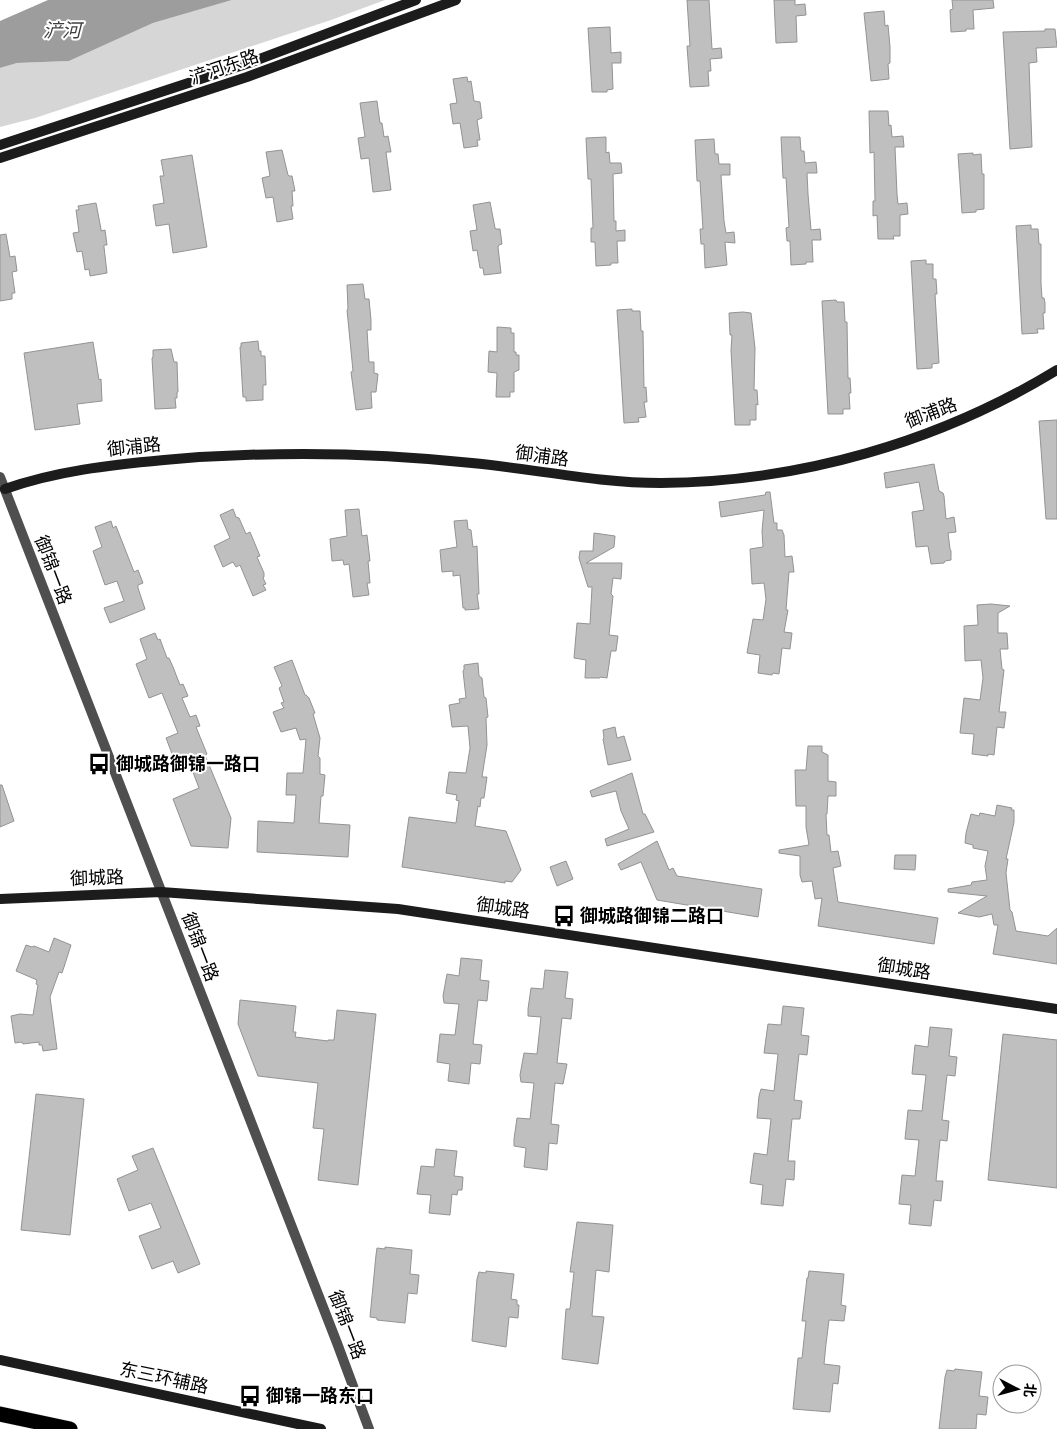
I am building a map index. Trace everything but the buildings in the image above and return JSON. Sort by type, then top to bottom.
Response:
[{"type":"highway","points":[[0,1414],[70,1429]]},
{"type":"street","name":"浐河东路","points":[[0,145],[249,63],[416,0]]},
{"type":"street","name":"浐河东路","points":[[0,158],[247,76],[456,0]]},
{"type":"street","name":"御浦路","points":[[5,489],[25,482],[62,474],[128,463],[218,455],[282,454],[407,457],[476,463],[574,477],[657,483],[719,481],[778,473],[841,460],[913,438],[998,403],[1057,370]]},
{"type":"street","name":"御锦一路","points":[[0,477],[369,1429]]},
{"type":"street","name":"御城路","points":[[0,899],[160,892],[398,908],[1057,1009]]},
{"type":"street","name":"东三环辅路","points":[[0,1360],[321,1429]]},
{"type":"shaded area","points":[[232,0],[385,0],[331,20],[35,118],[0,127],[0,68],[17,63],[69,61],[153,23]]},
{"type":"water","name":"浐河","points":[[48,0],[232,0],[153,23],[69,61],[17,63],[0,68],[0,21]]},
{"type":"place","name":"御城路御锦一路口","points":[[99,764]]},
{"type":"place","name":"御城路御锦二路口","points":[[564,916]]},
{"type":"place","name":"御锦一路东口","points":[[250,1396]]}]
